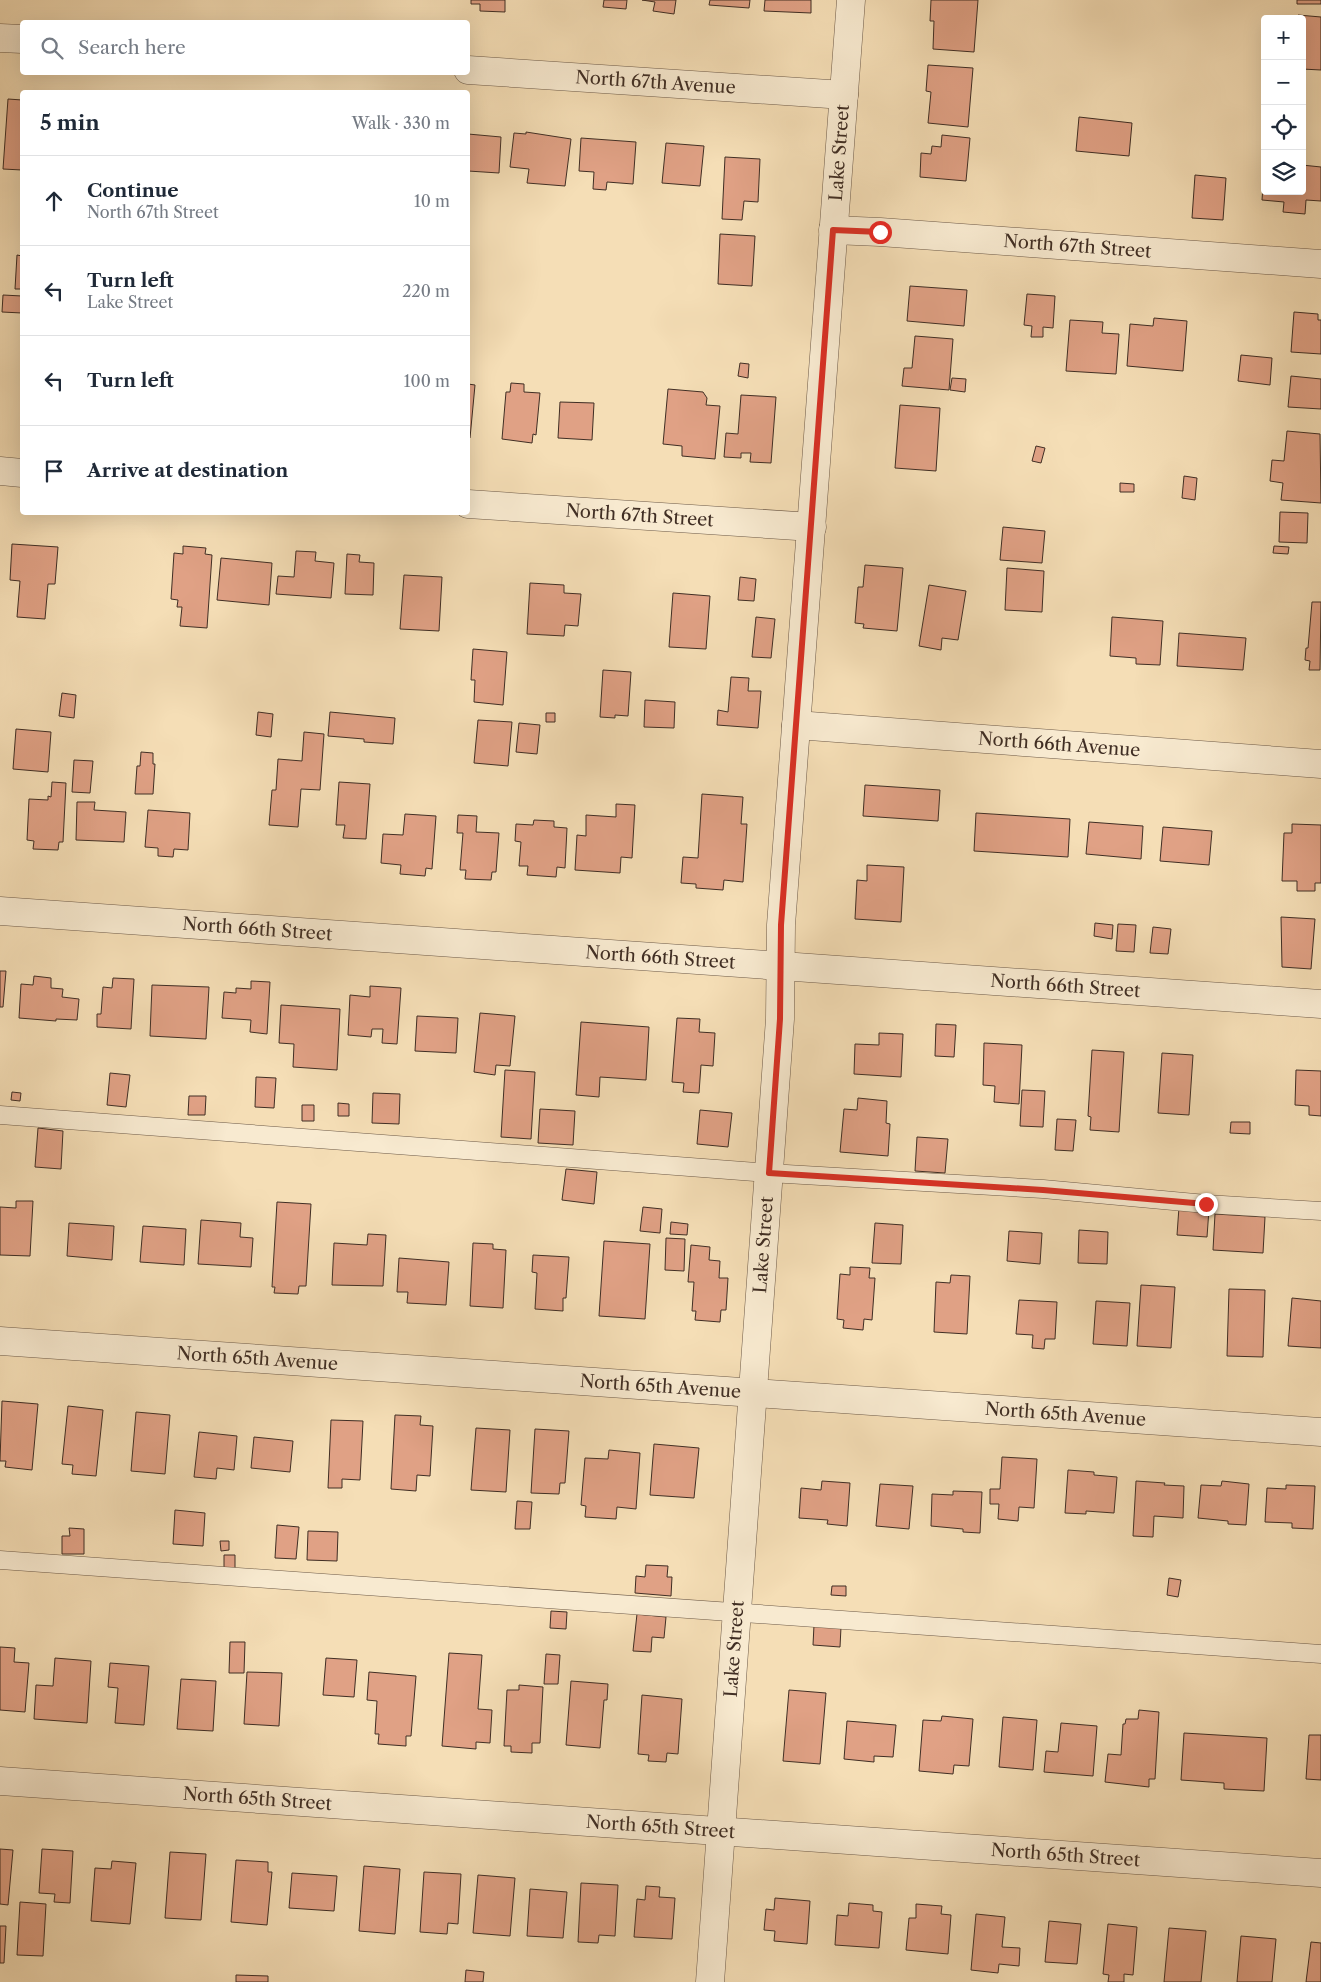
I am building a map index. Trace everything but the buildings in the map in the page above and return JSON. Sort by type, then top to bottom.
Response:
[{"type":"street","name":"Lake Street","points":[[710,1982],[780,1019],[781,925],[851,0]]},
{"type":"street","points":[[0,38],[20,39]]},
{"type":"street","name":"North 67th Avenue","points":[[470,70],[844,96]]},
{"type":"street","name":"North 67th Street","points":[[833,230],[1321,264]]},
{"type":"street","points":[[0,471],[20,473]]},
{"type":"street","name":"North 67th Street","points":[[470,504],[812,527]]},
{"type":"street","name":"North 66th Avenue","points":[[796,725],[1321,764]]},
{"type":"street","name":"North 66th Street","points":[[0,910],[1321,1004]]},
{"type":"street","name":"North 65th Avenue","points":[[0,1341],[1321,1432]]},
{"type":"street","name":"North 65th Street","points":[[0,1781],[1321,1873]]},
{"type":"lane","points":[[0,1115],[769,1173],[1043,1190],[1206,1204],[1321,1211]]},
{"type":"lane","points":[[0,1560],[1321,1654]]},
{"type":"route","points":[[880,232],[833,230],[781,925],[780,1019],[769,1173],[1043,1190],[1206,1204]]}]
